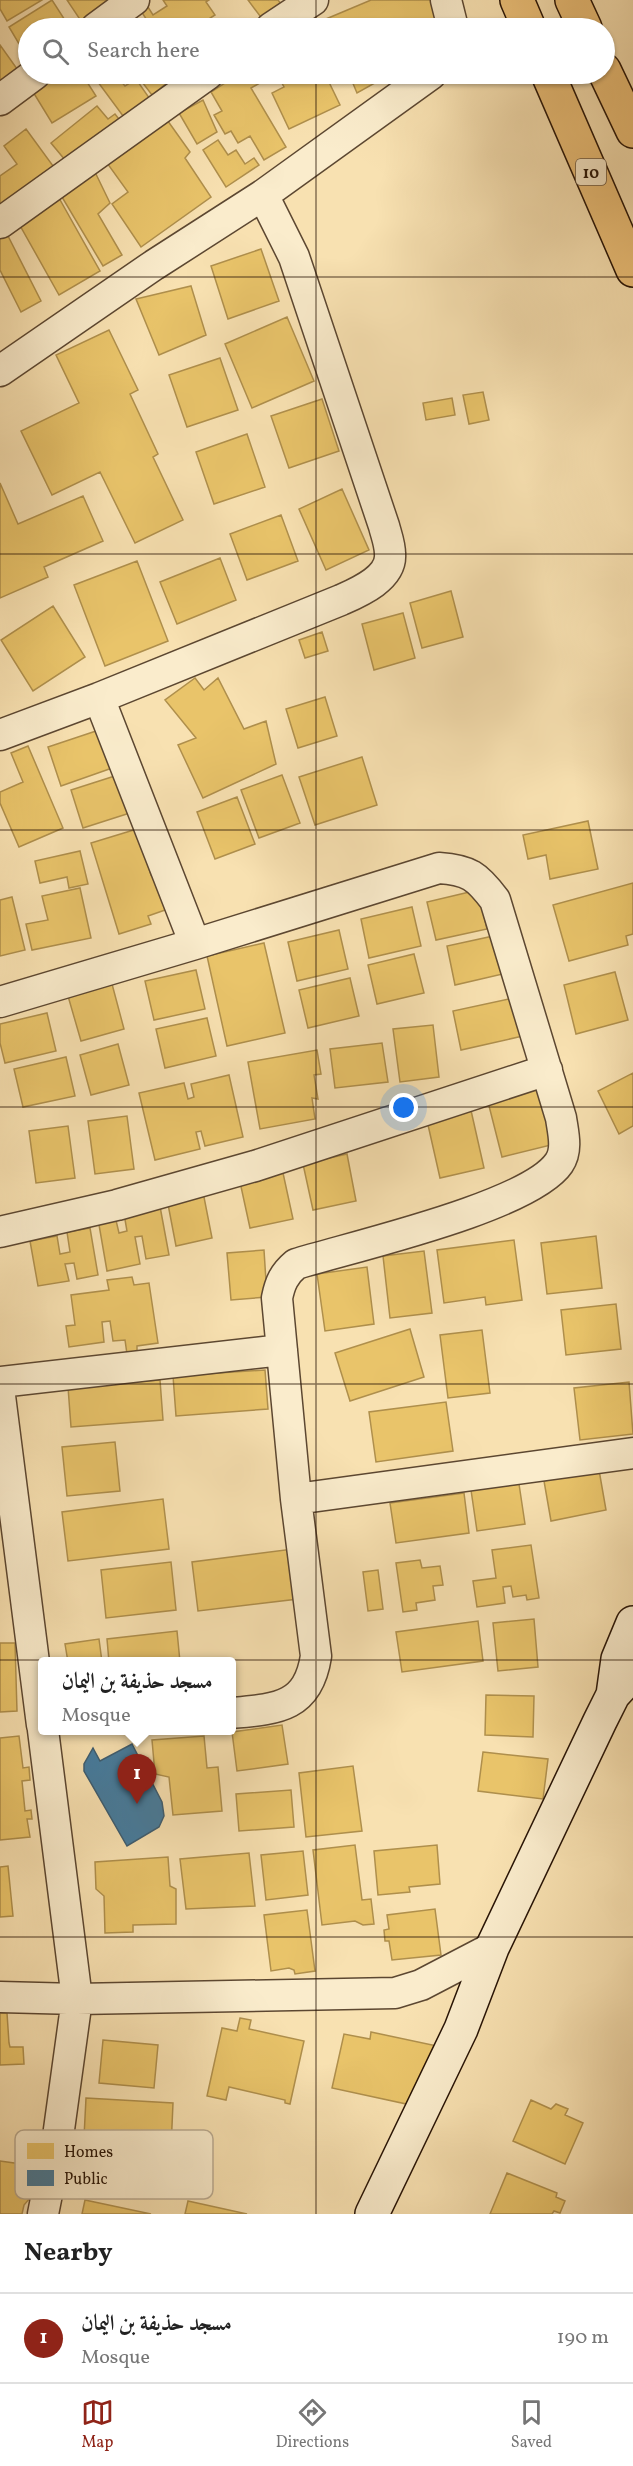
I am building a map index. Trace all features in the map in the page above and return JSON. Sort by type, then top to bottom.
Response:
[{"type":"highway","points":[[518,0],[525,18]]},
{"type":"highway","points":[[572,0],[580,18]]},
{"type":"highway","name":"10","points":[[552,84],[633,270]]},
{"type":"highway","points":[[611,84],[633,131]]},
{"type":"street","points":[[110,18],[134,0]]},
{"type":"street","points":[[287,18],[313,0]]},
{"type":"street","points":[[446,0],[450,18]]},
{"type":"street","points":[[0,100],[22,84]]},
{"type":"street","points":[[0,223],[194,84]]},
{"type":"street","points":[[2,366],[263,195],[417,84]]},
{"type":"street","points":[[0,735],[99,698],[361,591],[378,580],[391,556],[384,525],[294,257],[263,195]]},
{"type":"street","points":[[99,698],[195,944]]},
{"type":"street","points":[[0,1002],[439,868],[460,870],[479,879],[495,900],[561,1118],[565,1144],[560,1162],[554,1169],[521,1192],[470,1213],[296,1264],[286,1272],[280,1283],[277,1298],[296,1499],[316,1656],[313,1672],[303,1693],[275,1707],[236,1712]]},
{"type":"street","points":[[0,1232],[117,1205],[255,1166],[547,1070]]},
{"type":"street","points":[[0,1382],[282,1350]]},
{"type":"street","points":[[0,1396],[38,1671]]},
{"type":"street","points":[[296,1499],[633,1453]]},
{"type":"street","points":[[372,2214],[461,2029],[492,1948],[623,1684],[618,1659],[633,1623]]},
{"type":"street","points":[[47,1735],[77,1999],[59,2130]]},
{"type":"street","points":[[0,1997],[77,1999],[395,1993],[420,1984],[492,1948]]},
{"type":"street","points":[[43,2214],[46,2199]]},
{"type":"building: Homes","points":[[0,0],[42,0],[7,21],[0,9]]},
{"type":"building: Homes","points":[[52,0],[64,18],[23,18]]},
{"type":"building: Homes","points":[[67,0],[114,0],[91,18],[79,18]]},
{"type":"building: Homes","points":[[163,0],[209,0],[206,2],[215,15],[210,18],[146,18],[141,11],[148,7],[153,15],[167,6]]},
{"type":"building: Homes","points":[[248,0],[278,0],[286,10],[275,18],[262,18]]},
{"type":"building: Homes","points":[[371,0],[436,0],[438,18],[328,18]]},
{"type":"building: Homes","points":[[131,13],[135,18],[125,18]]},
{"type":"building: Homes","points":[[18,21],[18,42],[9,27]]},
{"type":"building: Homes","points":[[0,45],[18,70],[18,74],[0,87]]},
{"type":"building: Homes","points":[[35,84],[88,84],[96,96],[52,123],[30,87]]},
{"type":"building: Homes","points":[[99,84],[123,84],[125,86],[139,84],[152,102],[126,120]]},
{"type":"building: Homes","points":[[144,84],[166,84],[152,95]]},
{"type":"building: Homes","points":[[223,84],[258,84],[251,88],[286,147],[264,160],[250,136],[238,143],[231,131],[225,134],[214,115],[222,111],[211,92]]},
{"type":"building: Homes","points":[[282,84],[330,84],[340,105],[289,129],[272,93],[284,87]]},
{"type":"building: Homes","points":[[353,84],[373,84],[357,93]]},
{"type":"building: Homes","points":[[203,100],[217,132],[197,144],[179,113]]},
{"type":"building: Homes","points":[[97,106],[108,119],[115,114],[122,123],[70,166],[51,143]]},
{"type":"building: Homes","points":[[165,117],[190,152],[185,158],[211,197],[141,247],[112,204],[128,192],[107,163]]},
{"type":"building: Homes","points":[[26,129],[56,170],[3,209],[0,204],[0,176],[17,164],[4,146]]},
{"type":"building: Homes","points":[[218,140],[228,155],[236,150],[245,164],[254,158],[259,165],[226,187],[203,150]]},
{"type":"building: Homes","points":[[94,170],[110,203],[98,214],[122,255],[103,266],[59,192]]},
{"type":"building: Homes","points":[[59,198],[100,271],[59,295],[18,222]]},
{"type":"building: Homes","points":[[6,232],[41,301],[21,312],[0,270],[0,235]]},
{"type":"building: Homes","points":[[261,249],[279,301],[228,319],[211,266]]},
{"type":"building: Homes","points":[[191,286],[206,335],[159,355],[136,299]]},
{"type":"building: Homes","points":[[287,317],[314,381],[252,408],[225,344]]},
{"type":"building: Homes","points":[[109,330],[138,390],[130,394],[158,454],[153,457],[183,520],[135,543],[100,472],[52,495],[21,431],[79,403],[56,355]]},
{"type":"building: Homes","points":[[220,358],[238,410],[187,427],[169,375]]},
{"type":"building: Homes","points":[[483,392],[489,420],[469,424],[463,395]]},
{"type":"building: Homes","points":[[452,398],[455,415],[426,420],[423,403]]},
{"type":"building: Homes","points":[[322,399],[339,451],[289,468],[271,416]]},
{"type":"building: Homes","points":[[247,434],[265,487],[214,504],[196,452]]},
{"type":"building: Homes","points":[[0,483],[18,524],[83,496],[103,541],[44,567],[48,577],[0,598]]},
{"type":"building: Homes","points":[[342,489],[369,550],[326,570],[299,509]]},
{"type":"building: Homes","points":[[281,515],[298,561],[247,580],[230,534]]},
{"type":"building: Homes","points":[[220,558],[236,600],[177,624],[160,582]]},
{"type":"building: Homes","points":[[137,561],[168,641],[105,666],[74,585]]},
{"type":"building: Homes","points":[[451,591],[463,637],[422,648],[410,603]]},
{"type":"building: Homes","points":[[53,606],[85,657],[33,691],[1,640]]},
{"type":"building: Homes","points":[[403,613],[415,658],[374,670],[362,624]]},
{"type":"building: Homes","points":[[322,632],[328,651],[305,658],[299,640]]},
{"type":"building: Homes","points":[[195,678],[204,690],[218,678],[244,729],[266,721],[276,764],[203,798],[178,745],[196,738],[165,700]]},
{"type":"building: Homes","points":[[325,697],[337,736],[298,748],[286,709]]},
{"type":"building: Homes","points":[[102,729],[115,767],[61,786],[48,747]]},
{"type":"building: Homes","points":[[28,746],[63,828],[19,847],[0,803],[0,792],[23,782],[11,753]]},
{"type":"building: Homes","points":[[362,757],[377,805],[315,825],[299,777]]},
{"type":"building: Homes","points":[[121,774],[133,812],[83,828],[71,790]]},
{"type":"building: Homes","points":[[282,775],[300,823],[259,838],[241,790]]},
{"type":"building: Homes","points":[[237,797],[255,844],[215,859],[197,812]]},
{"type":"building: Homes","points":[[588,821],[598,869],[550,879],[546,855],[528,859],[523,835]]},
{"type":"building: Homes","points":[[137,829],[151,875],[156,872],[168,909],[148,916],[151,924],[119,934],[91,843]]},
{"type":"building: Homes","points":[[80,851],[88,884],[69,888],[67,877],[40,883],[35,861]]},
{"type":"building: Homes","points":[[633,883],[633,934],[626,936],[628,945],[569,961],[553,905]]},
{"type":"building: Homes","points":[[80,888],[91,938],[32,950],[26,924],[48,920],[42,896]]},
{"type":"building: Homes","points":[[478,890],[487,929],[436,940],[427,902]]},
{"type":"building: Homes","points":[[12,897],[25,950],[0,956],[0,900]]},
{"type":"building: Homes","points":[[412,907],[421,946],[369,958],[361,919]]},
{"type":"building: Homes","points":[[339,930],[348,969],[297,981],[288,942]]},
{"type":"building: Homes","points":[[498,935],[507,973],[455,985],[447,946]]},
{"type":"building: Homes","points":[[264,943],[285,1033],[227,1046],[207,956]]},
{"type":"building: Homes","points":[[414,954],[424,993],[377,1004],[368,965]]},
{"type":"building: Homes","points":[[196,970],[205,1009],[154,1020],[145,981]]},
{"type":"building: Homes","points":[[615,972],[628,1020],[576,1034],[564,985]]},
{"type":"building: Homes","points":[[350,978],[359,1016],[308,1028],[299,990]]},
{"type":"building: Homes","points":[[112,984],[124,1029],[81,1041],[68,996]]},
{"type":"building: Homes","points":[[514,998],[523,1036],[461,1050],[453,1011]]},
{"type":"building: Homes","points":[[47,1013],[56,1051],[5,1063],[0,1043],[0,1024]]},
{"type":"building: Homes","points":[[207,1018],[216,1056],[165,1068],[156,1029]]},
{"type":"building: Homes","points":[[433,1025],[439,1077],[400,1082],[393,1029]]},
{"type":"building: Homes","points":[[382,1043],[388,1082],[335,1088],[330,1049]]},
{"type":"building: Homes","points":[[118,1044],[129,1085],[91,1095],[80,1055]]},
{"type":"building: Homes","points":[[317,1050],[321,1074],[314,1075],[318,1099],[312,1098],[315,1119],[260,1129],[248,1062]]},
{"type":"building: Homes","points":[[66,1057],[75,1096],[23,1107],[14,1069]]},
{"type":"building: Homes","points":[[633,1073],[633,1126],[619,1134],[598,1091]]},
{"type":"building: Homes","points":[[229,1075],[243,1137],[205,1146],[201,1131],[196,1132],[200,1149],[155,1160],[139,1093],[184,1083],[188,1099],[194,1097],[191,1084]]},
{"type":"building: Homes","points":[[543,1079],[559,1143],[502,1157],[486,1094]]},
{"type":"building: Homes","points":[[470,1106],[484,1168],[440,1178],[426,1116]]},
{"type":"building: Homes","points":[[127,1116],[134,1169],[95,1174],[88,1121]]},
{"type":"building: Homes","points":[[68,1126],[75,1178],[36,1183],[29,1131]]},
{"type":"building: Homes","points":[[347,1154],[356,1201],[313,1210],[303,1164]]},
{"type":"building: Homes","points":[[283,1173],[293,1219],[250,1228],[240,1182]]},
{"type":"building: Homes","points":[[203,1192],[212,1238],[176,1246],[167,1199]]},
{"type":"building: Homes","points":[[159,1201],[169,1255],[146,1259],[142,1236],[135,1237],[140,1264],[107,1271],[98,1219],[115,1216],[119,1233],[127,1231],[123,1208]]},
{"type":"building: Homes","points":[[90,1228],[98,1275],[77,1279],[74,1263],[65,1264],[69,1281],[38,1286],[30,1241],[57,1236],[60,1254],[70,1252],[67,1232]]},
{"type":"building: Homes","points":[[596,1236],[602,1288],[547,1294],[541,1243]]},
{"type":"building: Homes","points":[[514,1240],[522,1300],[486,1305],[485,1297],[444,1303],[437,1250]]},
{"type":"building: Homes","points":[[264,1250],[267,1297],[231,1300],[227,1253]]},
{"type":"building: Homes","points":[[424,1251],[432,1313],[390,1318],[383,1256]]},
{"type":"building: Homes","points":[[367,1267],[374,1324],[325,1331],[317,1274]]},
{"type":"building: Homes","points":[[132,1277],[134,1285],[149,1283],[158,1343],[137,1346],[137,1352],[127,1354],[125,1340],[113,1341],[110,1321],[102,1322],[104,1342],[69,1347],[66,1326],[75,1325],[71,1295],[109,1290],[107,1280]]},
{"type":"building: Homes","points":[[616,1304],[621,1349],[566,1355],[561,1310]]},
{"type":"building: Homes","points":[[410,1329],[424,1377],[350,1401],[335,1353]]},
{"type":"building: Homes","points":[[482,1330],[490,1393],[448,1398],[440,1335]]},
{"type":"building: Homes","points":[[265,1370],[268,1409],[176,1416],[173,1376]]},
{"type":"building: Homes","points":[[160,1380],[163,1420],[71,1427],[68,1387]]},
{"type":"building: Homes","points":[[629,1382],[633,1434],[580,1440],[574,1388]]},
{"type":"building: Homes","points":[[446,1402],[453,1451],[376,1462],[369,1412]]},
{"type":"building: Homes","points":[[115,1442],[120,1491],[67,1496],[62,1447]]},
{"type":"building: Homes","points":[[599,1470],[606,1510],[551,1521],[544,1481]]},
{"type":"building: Homes","points":[[519,1484],[525,1524],[477,1531],[471,1490]]},
{"type":"building: Homes","points":[[464,1493],[469,1533],[396,1543],[390,1503]]},
{"type":"building: Homes","points":[[163,1499],[169,1549],[68,1561],[62,1512]]},
{"type":"building: Homes","points":[[531,1545],[539,1598],[527,1600],[526,1595],[513,1597],[511,1586],[503,1587],[505,1603],[477,1607],[473,1581],[496,1578],[492,1550]]},
{"type":"building: Homes","points":[[293,1549],[298,1599],[198,1611],[192,1562]]},
{"type":"building: Homes","points":[[420,1560],[422,1568],[440,1566],[443,1585],[433,1586],[435,1600],[416,1603],[417,1610],[403,1612],[396,1563]]},
{"type":"building: Homes","points":[[171,1562],[176,1610],[106,1618],[101,1570]]},
{"type":"building: Homes","points":[[378,1570],[383,1609],[368,1611],[363,1572]]},
{"type":"building: Homes","points":[[534,1619],[538,1667],[498,1671],[493,1623]]},
{"type":"building: Homes","points":[[478,1621],[483,1661],[402,1672],[396,1632]]},
{"type":"building: Homes","points":[[177,1631],[180,1657],[109,1657],[107,1639]]},
{"type":"building: Homes","points":[[99,1639],[101,1657],[67,1657],[65,1644]]},
{"type":"building: Homes","points":[[0,1643],[15,1643],[17,1711],[0,1712]]},
{"type":"building: Homes","points":[[486,1695],[534,1696],[533,1737],[485,1735]]},
{"type":"building: Homes","points":[[282,1725],[288,1764],[237,1771],[232,1735],[236,1735],[236,1731]]},
{"type":"building: Homes","points":[[19,1736],[23,1768],[29,1767],[30,1780],[22,1781],[25,1811],[31,1810],[32,1819],[27,1819],[30,1837],[0,1840],[0,1738]]},
{"type":"building: Homes","points":[[204,1736],[207,1768],[218,1767],[222,1811],[173,1815],[169,1777],[155,1774],[152,1740]]},
{"type":"building: Homes","points":[[483,1752],[548,1759],[543,1799],[478,1791]]},
{"type":"building: Homes","points":[[353,1766],[362,1831],[306,1837],[299,1773]]},
{"type":"building: Homes","points":[[291,1790],[294,1827],[239,1831],[236,1794]]},
{"type":"building: Homes","points":[[355,1845],[362,1900],[371,1899],[374,1924],[363,1925],[355,1921],[322,1925],[313,1850]]},
{"type":"building: Homes","points":[[437,1845],[440,1884],[409,1887],[410,1892],[378,1895],[374,1851]]},
{"type":"building: Homes","points":[[303,1851],[308,1895],[266,1900],[261,1855]]},
{"type":"building: Homes","points":[[249,1853],[255,1906],[186,1909],[180,1859]]},
{"type":"building: Homes","points":[[168,1857],[170,1886],[176,1889],[176,1924],[133,1925],[133,1932],[105,1933],[104,1896],[96,1889],[95,1862]]},
{"type":"building: Homes","points":[[8,1866],[13,1916],[0,1917],[0,1867]]},
{"type":"building: Homes","points":[[435,1909],[441,1955],[392,1960],[389,1941],[385,1941],[384,1930],[389,1929],[387,1915]]},
{"type":"building: Homes","points":[[307,1910],[315,1971],[295,1974],[294,1970],[289,1968],[271,1971],[264,1915]]},
{"type":"building: Homes","points":[[0,2013],[7,2013],[10,2047],[23,2047],[24,2064],[0,2065]]},
{"type":"building: Homes","points":[[240,2018],[251,2020],[249,2029],[304,2041],[290,2104],[285,2103],[285,2100],[229,2087],[226,2100],[207,2096],[222,2028],[237,2031]]},
{"type":"building: Homes","points":[[371,2032],[437,2046],[407,2110],[406,2104],[332,2088],[344,2034],[370,2039]]},
{"type":"building: Homes","points":[[103,2040],[158,2045],[154,2088],[99,2083]]},
{"type":"building: Homes","points":[[86,2098],[173,2103],[172,2130],[84,2130]]},
{"type":"building: Homes","points":[[531,2100],[551,2109],[556,2104],[568,2109],[565,2115],[583,2123],[565,2164],[513,2141]]},
{"type":"building: Homes","points":[[0,2161],[15,2163],[15,2199],[29,2199],[24,2205],[22,2214],[0,2214]]},
{"type":"building: Homes","points":[[507,2173],[557,2193],[556,2197],[565,2201],[560,2213],[554,2211],[552,2214],[490,2214]]},
{"type":"building: Homes","points":[[85,2200],[151,2214],[82,2214]]},
{"type":"building: Homes","points":[[188,2201],[247,2214],[185,2214]]},
{"type":"building: Public","points":[[132,1744],[162,1802],[164,1816],[159,1827],[127,1846],[84,1771],[84,1764],[93,1748],[100,1761]]},
{"type":"place","name":"مسجد حذيفة بن اليمان","points":[[137,1804]]}]
